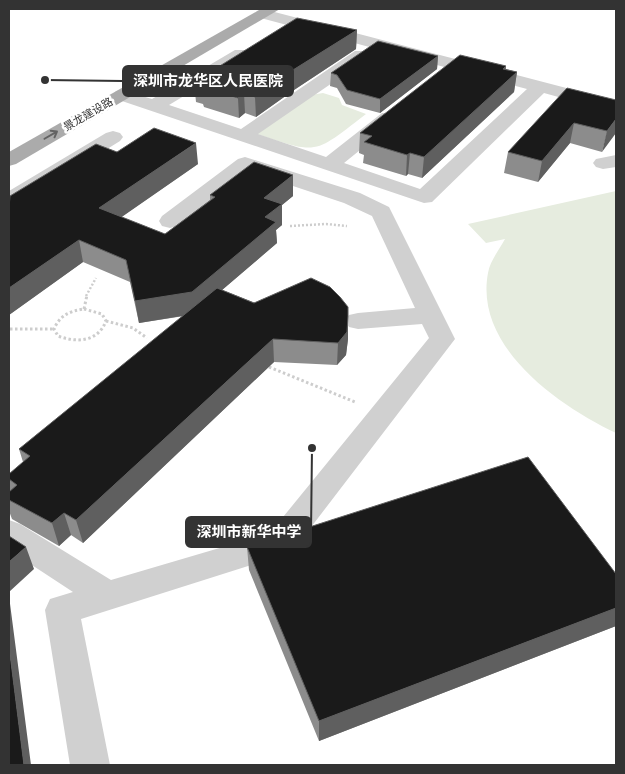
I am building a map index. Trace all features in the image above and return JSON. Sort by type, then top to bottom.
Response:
[{"type":"main road","name":"景龙建设路","points":[[9,160],[122,95],[261,10]]},
{"type":"main road","name":"景龙建设路","points":[[9,142],[261,10]]},
{"type":"street","points":[[261,10],[295,22],[616,107]]},
{"type":"street","points":[[270,37],[295,22]]},
{"type":"street","points":[[243,136],[377,44]]},
{"type":"street","points":[[154,106],[254,46]]},
{"type":"street","points":[[441,76],[456,64]]},
{"type":"street","points":[[122,95],[424,196],[540,87]]},
{"type":"street","points":[[329,165],[404,106]]},
{"type":"street","points":[[9,200],[113,136]]},
{"type":"street","points":[[90,765],[62,610],[281,543],[442,339],[381,212],[352,198],[245,163],[170,221]]},
{"type":"street","points":[[358,321],[431,315]]},
{"type":"street","points":[[9,533],[107,596]]},
{"type":"path","points":[[290,226],[326,224],[390,231]]},
{"type":"path","points":[[84,309],[84,302],[96,278]]},
{"type":"path","points":[[84,309],[102,314],[106,321],[104,328],[97,335],[76,341],[58,336],[54,329],[56,322],[63,315],[84,309]]},
{"type":"path","points":[[106,321],[124,324],[142,333],[147,338]]},
{"type":"path","points":[[10,330],[54,329]]},
{"type":"path","points":[[269,367],[383,414]]},
{"type":"shaded area","points":[[323,93],[339,98],[342,105],[366,114],[336,137],[315,147],[293,145],[257,134],[305,96]]},
{"type":"shaded area","points":[[616,191],[616,433],[570,407],[547,390],[525,371],[507,349],[494,325],[487,300],[489,269],[505,239],[486,243],[468,224]]},
{"type":"building","points":[[297,18],[357,30],[293,70],[255,97],[244,93],[238,98],[202,87],[205,86],[194,82]]},
{"type":"building","points":[[378,41],[438,56],[380,99],[347,90],[337,75],[331,73]]},
{"type":"building","points":[[460,55],[506,66],[503,69],[517,72],[424,157],[410,153],[407,155],[364,142],[372,136],[360,133]]},
{"type":"building","points":[[567,88],[616,100],[616,119],[607,131],[574,123],[542,161],[508,152]]},
{"type":"building","points":[[154,128],[196,143],[99,208],[165,234],[215,197],[210,195],[254,162],[293,175],[264,198],[282,204],[265,217],[276,222],[192,292],[135,301],[126,260],[79,240],[9,288],[10,196],[96,144],[117,152]]},
{"type":"building","points":[[311,278],[330,287],[348,307],[347,332],[338,343],[273,339],[76,520],[64,513],[52,523],[9,500],[9,492],[17,485],[9,479],[9,474],[30,456],[19,449],[217,288],[254,303]]},
{"type":"building","points":[[528,457],[616,574],[616,608],[319,721],[247,547]]},
{"type":"building","points":[[9,536],[26,547],[9,562]]},
{"type":"building","points":[[9,646],[24,765],[9,765]]},
{"type":"place","name":"深圳市龙华区人民医院","points":[[45,80]]},
{"type":"place","name":"深圳市新华中学","points":[[312,448]]}]
